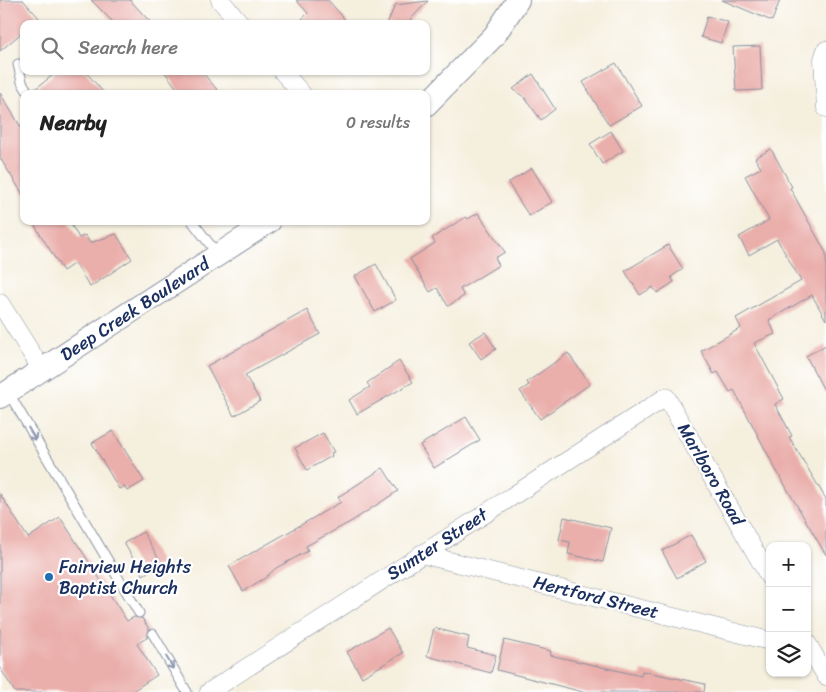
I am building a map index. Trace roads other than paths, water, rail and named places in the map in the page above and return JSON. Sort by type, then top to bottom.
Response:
[{"type":"street","points":[[220,0],[237,20]]},
{"type":"street","points":[[430,102],[494,36],[518,0]]},
{"type":"street","points":[[826,50],[823,59],[826,108]]},
{"type":"street","points":[[285,75],[299,90]]},
{"type":"street","name":"Deep Creek Boulevard","points":[[4,394],[264,225]]},
{"type":"street","points":[[0,303],[42,370]]},
{"type":"street","name":"Sumter Street","points":[[209,692],[666,397]]},
{"type":"street","name":"Marlboro Road","points":[[666,397],[766,571]]},
{"type":"street","name":"Hertford Street","points":[[422,554],[766,640]]},
{"type":"street","points":[[811,651],[826,676]]},
{"type":"lane","points":[[18,64],[20,73]]},
{"type":"lane","points":[[20,75],[27,90]]},
{"type":"lane","points":[[195,225],[218,255]]},
{"type":"lane","points":[[4,394],[139,613]]},
{"type":"lane","points":[[153,634],[187,692]]},
{"type":"place","name":"Fairview Heights Baptist Church","points":[[49,577]]}]
